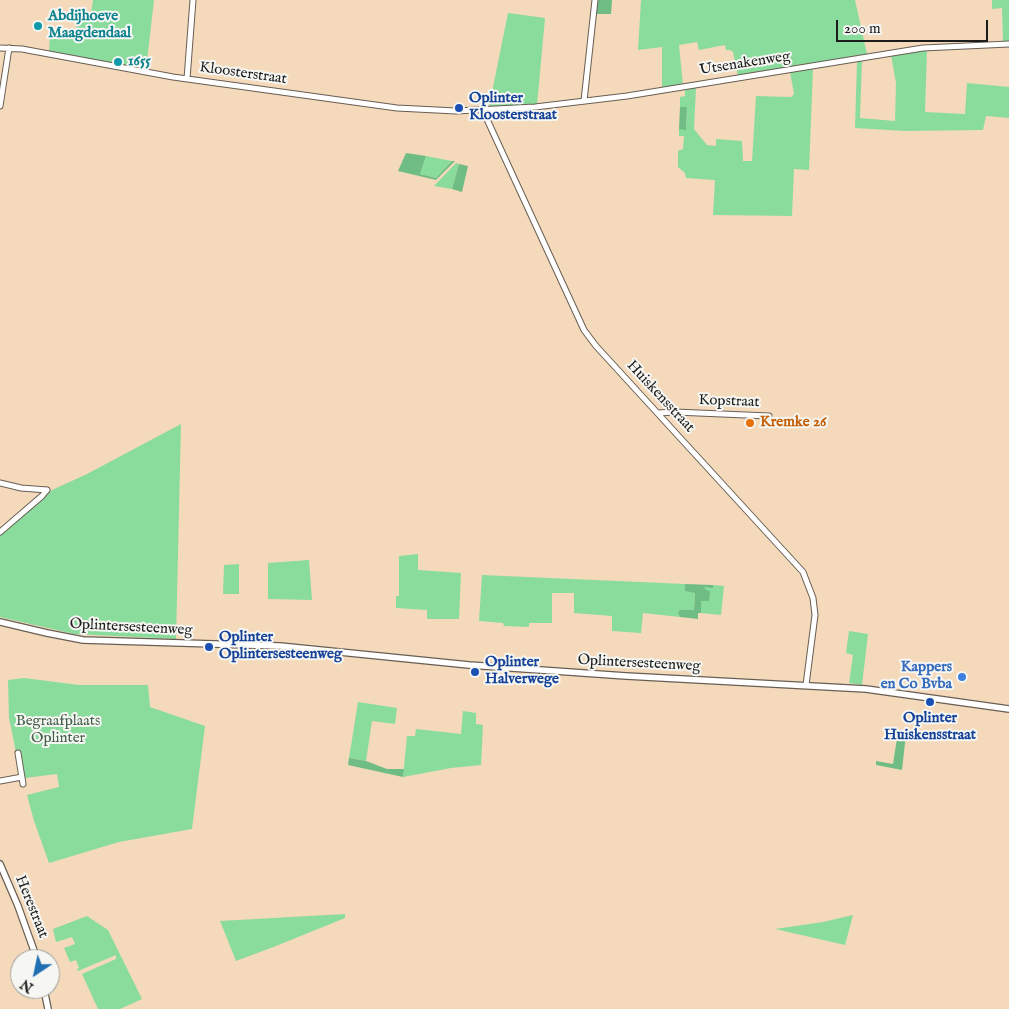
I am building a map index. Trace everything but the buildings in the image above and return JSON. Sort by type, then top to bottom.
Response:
[{"type":"street","points":[[187,79],[193,0]]},
{"type":"street","points":[[584,101],[595,0]]},
{"type":"street","name":"Utsenakenweg","points":[[485,110],[536,107],[658,91],[923,48],[1009,44]]},
{"type":"street","name":"Kloosterstraat","points":[[0,48],[187,79],[397,108],[456,111],[485,110]]},
{"type":"street","points":[[0,106],[9,48]]},
{"type":"street","name":"Huiskensstraat","points":[[485,110],[485,115],[509,169],[584,330],[596,346],[803,572],[813,598],[815,615],[806,685]]},
{"type":"street","name":"Kopstraat","points":[[658,413],[769,416]]},
{"type":"street","points":[[0,483],[21,488],[47,490],[0,532]]},
{"type":"street","name":"Oplintersesteenweg","points":[[0,622],[46,633],[90,640],[280,646],[469,665],[626,676],[866,689],[1009,709]]},
{"type":"street","points":[[18,753],[23,784]]},
{"type":"street","points":[[0,781],[22,777]]},
{"type":"street","name":"Herestraat","points":[[0,864],[33,949]]},
{"type":"green space","points":[[93,0],[154,0],[146,70],[49,52],[50,33],[76,35],[77,18],[90,20]]},
{"type":"green space","points":[[597,0],[612,0],[611,14],[596,14]]},
{"type":"green space","points":[[641,0],[855,0],[867,54],[738,76],[733,52],[726,50],[725,45],[699,50],[697,42],[679,45],[683,85],[662,88],[662,47],[638,50]]},
{"type":"green space","points":[[992,0],[1009,0],[1009,42],[1003,43],[1002,8],[992,9]]},
{"type":"green space","points":[[508,13],[545,18],[537,105],[489,107]]},
{"type":"green space","points":[[927,50],[925,112],[965,114],[967,83],[1009,87],[1009,118],[986,116],[983,130],[905,131],[855,128],[857,62],[862,61],[860,118],[895,121],[896,83],[891,55]]},
{"type":"green space","points":[[813,69],[809,170],[794,169],[792,216],[713,215],[715,180],[686,178],[685,173],[678,167],[678,151],[683,149],[684,136],[679,136],[679,129],[686,129],[687,107],[680,107],[680,97],[685,96],[685,90],[696,88],[694,129],[707,145],[716,146],[716,139],[742,141],[743,161],[752,161],[756,96],[791,97],[794,94],[790,72]]},
{"type":"green space","points":[[680,107],[687,107],[686,130],[679,129]]},
{"type":"green space","points":[[406,153],[426,156],[420,174],[436,178],[452,161],[455,161],[436,180],[398,171]]},
{"type":"green space","points":[[426,156],[452,161],[436,178],[420,174]]},
{"type":"green space","points":[[456,163],[459,164],[452,189],[434,186]]},
{"type":"green space","points":[[459,164],[468,166],[462,192],[452,189]]},
{"type":"green space","points":[[181,424],[176,639],[74,634],[0,617],[0,535],[52,490],[87,474]]},
{"type":"green space","points":[[418,554],[418,570],[461,573],[459,619],[427,619],[427,610],[396,608],[396,596],[399,596],[399,556]]},
{"type":"green space","points":[[309,560],[312,600],[268,599],[268,563]]},
{"type":"green space","points":[[239,564],[239,594],[223,594],[224,565]]},
{"type":"green space","points":[[482,575],[685,584],[685,591],[695,592],[694,610],[678,613],[680,617],[643,613],[641,633],[612,631],[612,616],[574,613],[574,593],[552,593],[552,623],[529,623],[529,627],[504,626],[503,623],[479,621]]},
{"type":"green space","points":[[685,584],[713,585],[713,588],[704,587],[710,591],[709,601],[701,601],[701,613],[698,613],[698,619],[680,617],[678,613],[680,610],[694,610],[695,593],[685,591]]},
{"type":"green space","points":[[713,585],[724,586],[721,615],[701,613],[701,601],[709,601],[704,587],[713,587]]},
{"type":"green space","points":[[849,631],[868,634],[862,685],[849,683],[853,655],[846,653]]},
{"type":"green space","name":"Begraafplaats Oplinter","points":[[24,678],[79,685],[148,685],[150,707],[205,726],[192,829],[119,842],[49,863],[27,795],[59,787],[57,774],[25,778],[21,752],[16,752],[9,718],[8,680]]},
{"type":"green space","points":[[358,702],[397,708],[395,724],[372,721],[366,761],[349,758]]},
{"type":"green space","points":[[463,711],[476,713],[476,724],[483,725],[481,765],[451,768],[403,777],[407,736],[415,736],[416,729],[461,734]]},
{"type":"green space","points":[[898,732],[906,734],[902,770],[876,765],[876,761],[893,764]]},
{"type":"green space","points":[[349,758],[366,761],[387,769],[404,769],[403,777],[348,765]]},
{"type":"green space","points":[[345,914],[345,918],[236,961],[220,921]]},
{"type":"green space","points":[[853,915],[845,945],[775,929],[823,922]]},
{"type":"green space","points":[[87,916],[108,930],[142,999],[120,1009],[98,1009],[82,974],[116,959],[116,955],[78,971],[77,969],[79,968],[76,960],[70,962],[64,948],[75,944],[72,937],[56,942],[53,929]]},
{"type":"place","name":"Abdijhoeve Maagdendaal","points":[[38,26]]},
{"type":"place","name":"1655","points":[[118,62]]},
{"type":"place","name":"Oplinter Kloosterstraat","points":[[459,108]]},
{"type":"place","name":"Kremke 26","points":[[750,423]]},
{"type":"place","name":"Oplinter Oplintersesteenweg","points":[[209,647]]},
{"type":"place","name":"Oplinter Halverwege","points":[[475,672]]},
{"type":"place","name":"Kappers en Co Bvba","points":[[962,677]]},
{"type":"place","name":"Oplinter Huiskensstraat","points":[[930,702]]}]
